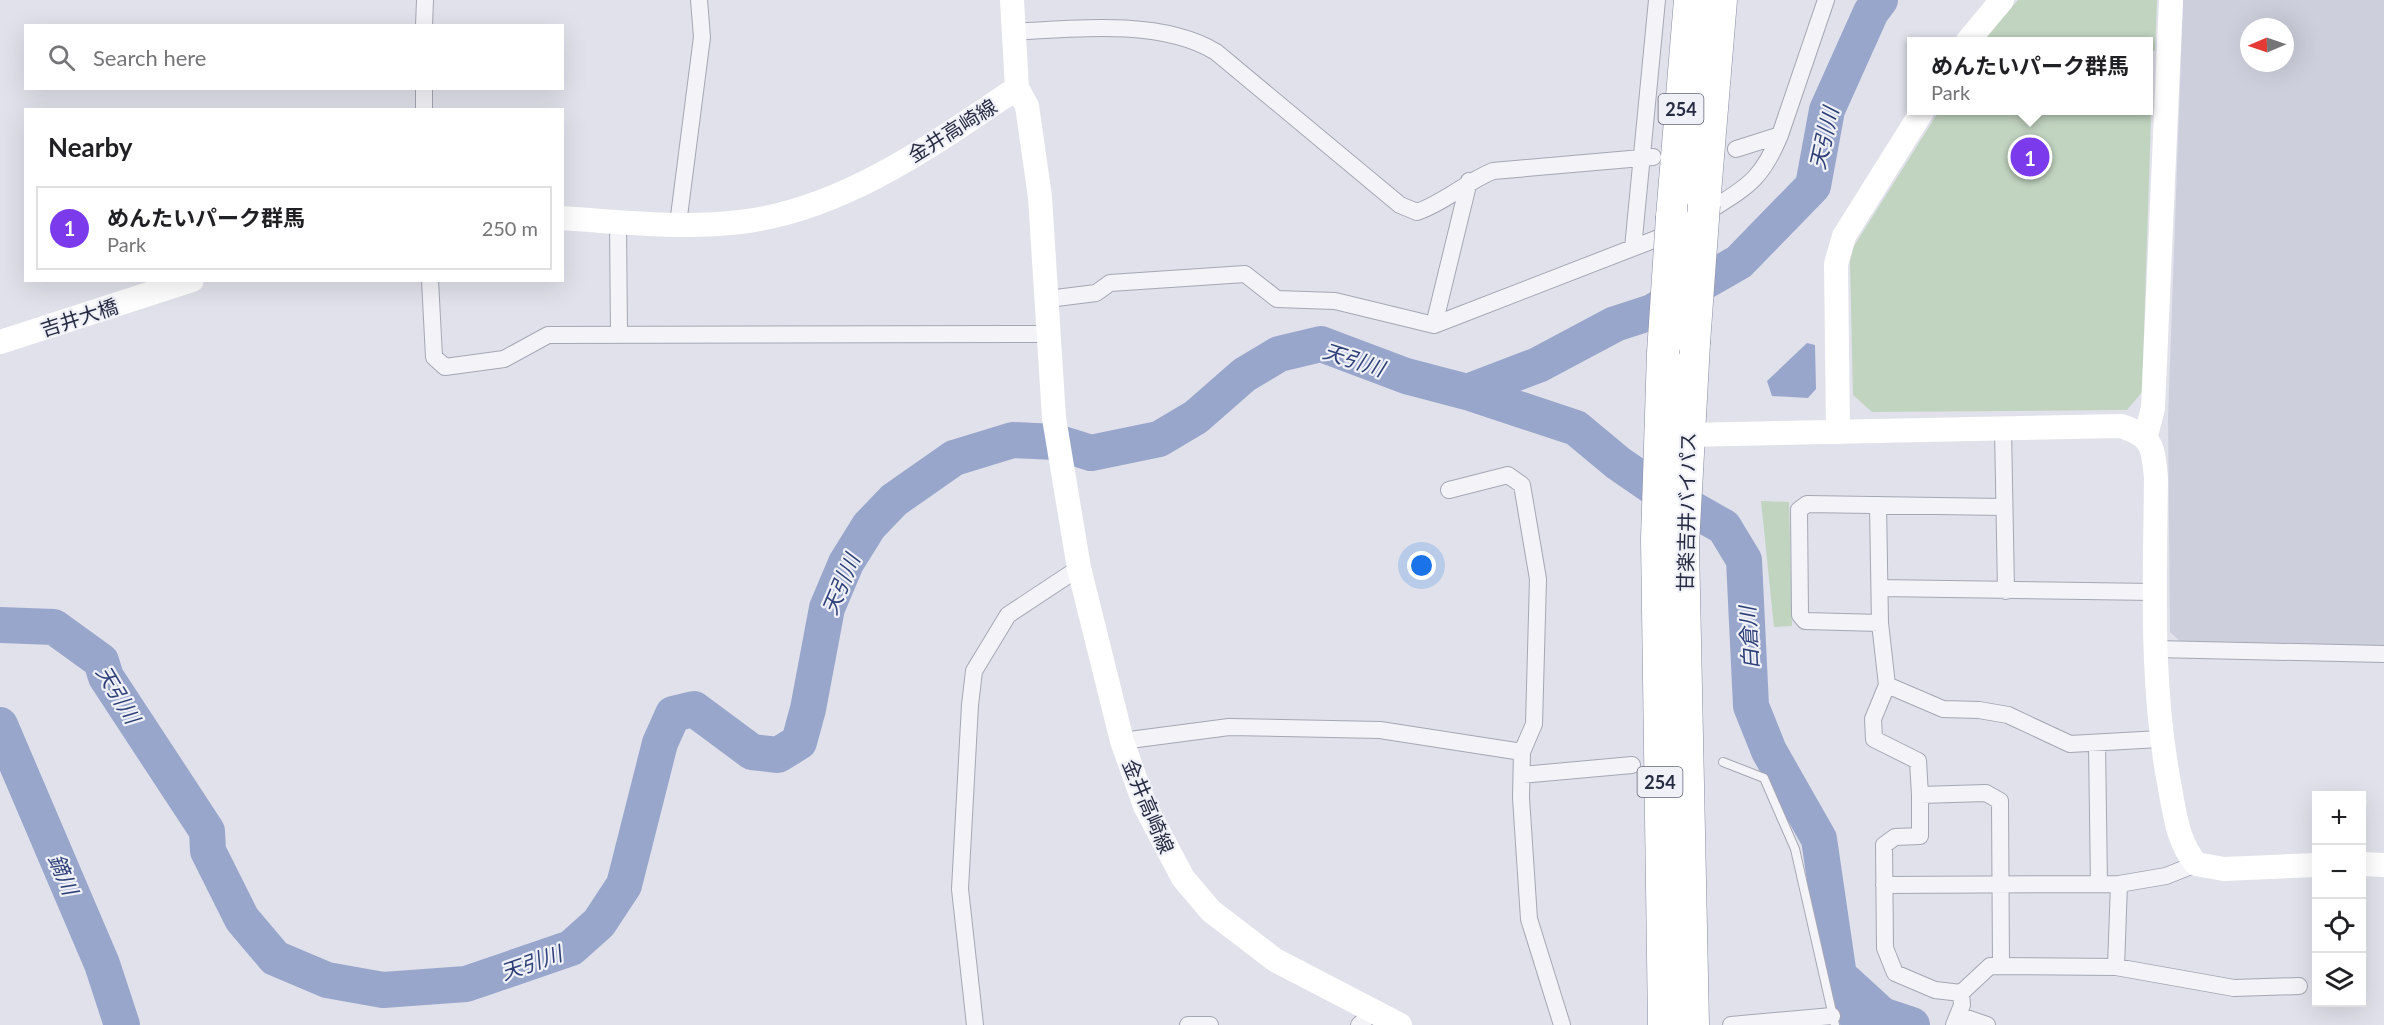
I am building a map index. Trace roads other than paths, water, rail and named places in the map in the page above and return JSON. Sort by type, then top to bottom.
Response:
[{"type":"highway","name":"甘楽吉井バイパス","points":[[1664,1025],[1672,464],[1663,353],[1690,0]]},
{"type":"highway","name":"甘楽吉井バイパス","points":[[1672,464],[1687,435],[1721,0]]},
{"type":"highway","name":"甘楽吉井バイパス","points":[[1670,542],[1693,1025]]},
{"type":"street","points":[[424,0],[424,24]]},
{"type":"street","points":[[678,224],[702,37],[699,0]]},
{"type":"street","points":[[1012,0],[1017,88]]},
{"type":"street","points":[[1633,248],[1647,158],[1657,0]]},
{"type":"street","points":[[1048,299],[1096,293],[1110,283],[1245,274],[1277,300],[1335,301],[1434,325],[1683,228],[1757,179],[1770,161],[1826,0]]},
{"type":"street","points":[[1971,37],[2002,0]]},
{"type":"street","points":[[2145,439],[2153,408],[2171,0]]},
{"type":"street","points":[[1014,32],[1089,27],[1152,33],[1198,41],[1216,52],[1400,205],[1417,212],[1432,207],[1470,181],[1493,171],[1647,158]]},
{"type":"street","name":"金井高崎線","points":[[564,218],[678,224],[740,222],[771,217],[825,200],[929,147],[1017,88],[1027,106],[1040,197],[1054,418],[1079,568],[1122,741],[1145,806],[1166,850],[1183,878],[1211,912],[1275,960],[1366,1018],[1400,1025]]},
{"type":"street","points":[[424,90],[424,108]]},
{"type":"street","points":[[1839,432],[1836,264],[1844,236],[1920,115]]},
{"type":"street","points":[[1737,148],[1780,135]]},
{"type":"street","points":[[1434,325],[1470,181]]},
{"type":"street","points":[[618,222],[619,335]]},
{"type":"street","name":"吉井大橋","points":[[0,342],[186,282]]},
{"type":"street","points":[[430,282],[434,357],[445,368],[504,359],[548,335],[1049,334]]},
{"type":"street","points":[[1687,435],[2121,426],[2141,432],[2154,452],[2156,478],[2154,592],[2160,739],[2183,848],[2196,864]]},
{"type":"street","points":[[2003,428],[2006,591]]},
{"type":"street","points":[[1449,490],[1508,475],[1522,485],[1538,579],[1534,723],[1522,752],[1528,919],[1562,1025]]},
{"type":"street","points":[[1880,622],[1805,621],[1800,615],[1799,510],[1807,504],[2003,507]]},
{"type":"street","points":[[1878,505],[1880,622],[1887,685],[1873,718],[1874,739],[1918,761],[1920,795],[1920,837],[1895,837],[1884,845],[1885,948],[1895,973],[1935,990],[1961,993],[1990,966],[2116,967],[2234,988],[2299,986]]},
{"type":"street","points":[[975,1025],[960,889],[970,705],[974,671],[1008,615],[1079,568]]},
{"type":"street","points":[[1880,588],[2154,592]]},
{"type":"street","points":[[2155,649],[2384,654]]},
{"type":"street","points":[[1887,685],[1943,709],[1980,710],[2008,715],[2070,744],[2160,739]]},
{"type":"street","points":[[1122,741],[1229,727],[1380,730],[1522,752]]},
{"type":"street","points":[[2097,744],[2099,884]]},
{"type":"street","points":[[1522,775],[1632,765]]},
{"type":"street","points":[[1920,795],[1986,793],[2000,801],[2001,966]]},
{"type":"street","points":[[1884,885],[2119,884],[2166,876],[2196,864],[2224,869],[2312,866]]},
{"type":"street","points":[[2366,864],[2384,865]]},
{"type":"street","points":[[2116,967],[2119,884]]},
{"type":"street","points":[[1961,993],[1962,1005],[1956,1020],[1987,1025]]},
{"type":"street","points":[[1731,1025],[1833,1020]]},
{"type":"street","points":[[1188,1025],[1210,1025]]},
{"type":"lane","points":[[1723,762],[1764,778],[1795,849],[1833,1020]]},
{"type":"water","points":[[1807,343],[1815,345],[1816,389],[1808,398],[1772,396],[1767,381]]},
{"type":"waterway","name":"天引川","points":[[1467,392],[1538,365],[1615,324],[1652,312],[1739,262],[1813,186],[1827,110],[1871,12],[1880,0]]},
{"type":"waterway","name":"天引川","points":[[0,625],[54,627],[101,661],[106,677],[207,831],[208,851],[242,919],[275,958],[327,980],[383,990],[466,984],[571,948],[599,923],[624,885],[660,743],[673,714],[694,709],[752,752],[778,755],[799,742],[808,709],[827,608],[846,563],[869,526],[894,500],[954,458],[1013,440],[1056,442],[1091,453],[1159,439],[1196,417],[1244,375],[1279,354],[1321,344],[1406,376],[1467,392],[1576,428],[1618,463],[1650,485],[1724,527],[1744,560],[1751,706],[1769,751],[1819,839],[1839,976],[1860,1025]]},
{"type":"waterway","name":"鏑川","points":[[0,725],[102,964],[122,1025]]},
{"type":"waterway","points":[[1846,982],[1882,1015],[1912,1025]]},
{"type":"place","name":"めんたいパーク群馬","points":[[2030,157]]},
{"type":"water label","name":"白倉川","points":[[1748,638]]}]
